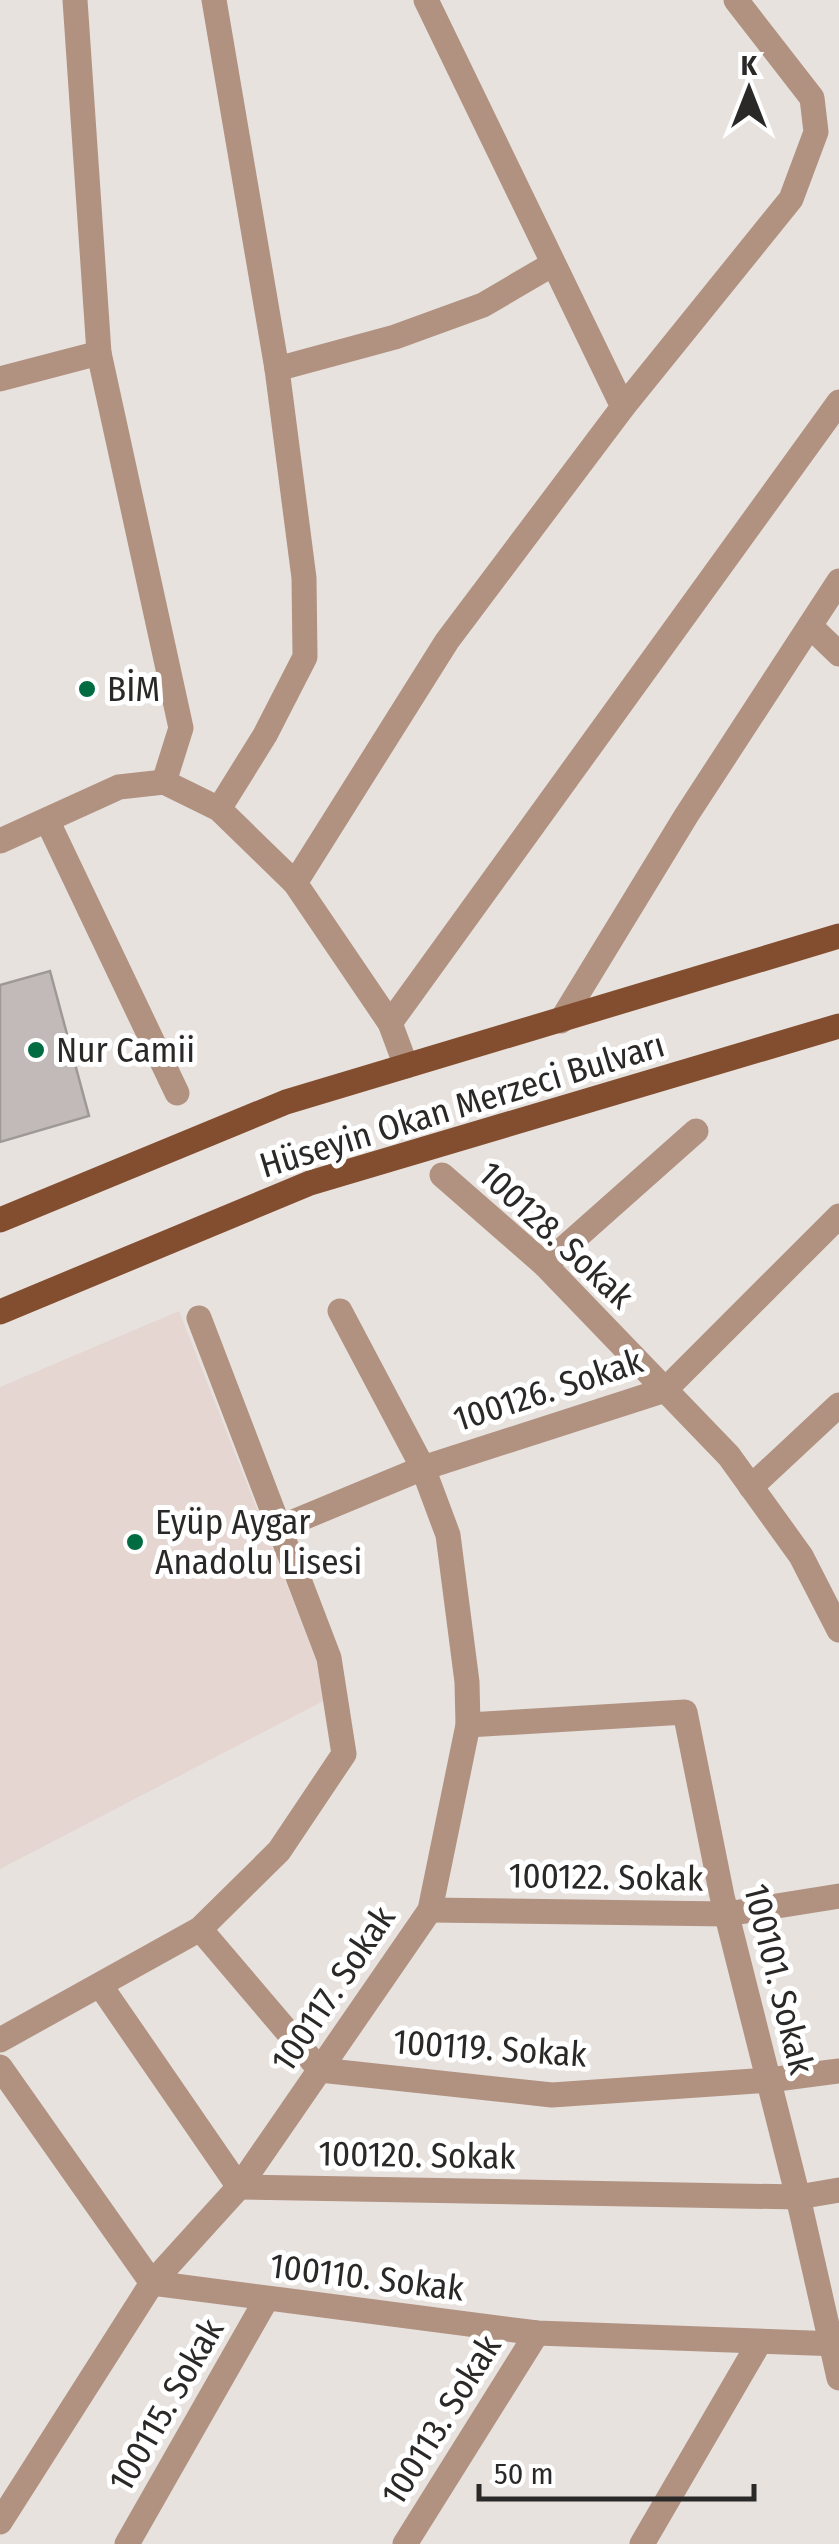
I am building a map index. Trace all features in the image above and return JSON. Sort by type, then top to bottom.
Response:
[{"type":"main road","name":"Hüseyin Okan Merzeci Bulvarı","points":[[0,1220],[286,1102],[839,936]]},
{"type":"main road","name":"Hüseyin Okan Merzeci Bulvarı","points":[[0,1312],[310,1183],[839,1026]]},
{"type":"street","points":[[214,0],[277,369],[304,578],[305,657],[219,809]]},
{"type":"street","points":[[426,0],[623,407]]},
{"type":"street","points":[[295,884],[448,641],[623,407],[790,199],[816,132],[812,98],[736,0]]},
{"type":"street","points":[[83,1],[99,353],[180,728],[164,782]]},
{"type":"street","points":[[277,369],[395,338],[483,305],[554,264]]},
{"type":"street","points":[[0,379],[99,353]]},
{"type":"street","points":[[390,1023],[839,402]]},
{"type":"street","points":[[561,1021],[686,816],[839,581]]},
{"type":"street","points":[[810,626],[839,654]]},
{"type":"street","points":[[0,841],[120,787],[164,782],[219,809],[295,884],[390,1023],[406,1066]]},
{"type":"street","points":[[46,820],[177,1093]]},
{"type":"street","points":[[545,1265],[696,1132]]},
{"type":"street","name":"100128. Sokak","points":[[442,1175],[545,1265],[729,1456],[801,1556],[839,1630]]},
{"type":"street","name":"100126. Sokak","points":[[281,1527],[423,1468],[666,1390],[839,1216]]},
{"type":"street","name":"100117. Sokak","points":[[0,2522],[152,2283],[239,2187],[430,1910],[468,1726],[468,1682],[448,1534],[423,1468],[340,1311]]},
{"type":"street","points":[[0,2040],[200,1929],[279,1851],[344,1754],[329,1658],[198,1318]]},
{"type":"street","points":[[751,1486],[839,1405]]},
{"type":"street","name":"100101. Sokak","points":[[468,1726],[686,1712],[728,1914],[835,2345],[839,2378]]},
{"type":"street","name":"100122. Sokak","points":[[430,1910],[728,1914],[839,1896]]},
{"type":"street","points":[[200,1929],[320,2070]]},
{"type":"street","points":[[100,1985],[239,2187]]},
{"type":"street","points":[[0,2067],[152,2283]]},
{"type":"street","name":"100119. Sokak","points":[[320,2070],[552,2094],[768,2080],[839,2071]]},
{"type":"street","name":"100120. Sokak","points":[[239,2187],[798,2197],[839,2190]]},
{"type":"street","name":"100110. Sokak","points":[[152,2283],[537,2333],[835,2345]]},
{"type":"street","name":"100115. Sokak","points":[[127,2544],[266,2300]]},
{"type":"street","name":"100113. Sokak","points":[[404,2544],[537,2333]]},
{"type":"street","points":[[642,2544],[759,2342]]},
{"type":"shaded area","name":"Eyüp Aygar Anadolu Lisesi","points":[[179,1311],[331,1697],[0,1869],[0,1387]]},
{"type":"building","name":"Nur Camii","points":[[50,971],[89,1116],[0,1142],[0,985]]},
{"type":"place","name":"BİM","points":[[87,689]]},
{"type":"place","name":"Nur Camii","points":[[36,1050]]},
{"type":"place","name":"Eyüp Aygar Anadolu Lisesi","points":[[135,1542]]}]
